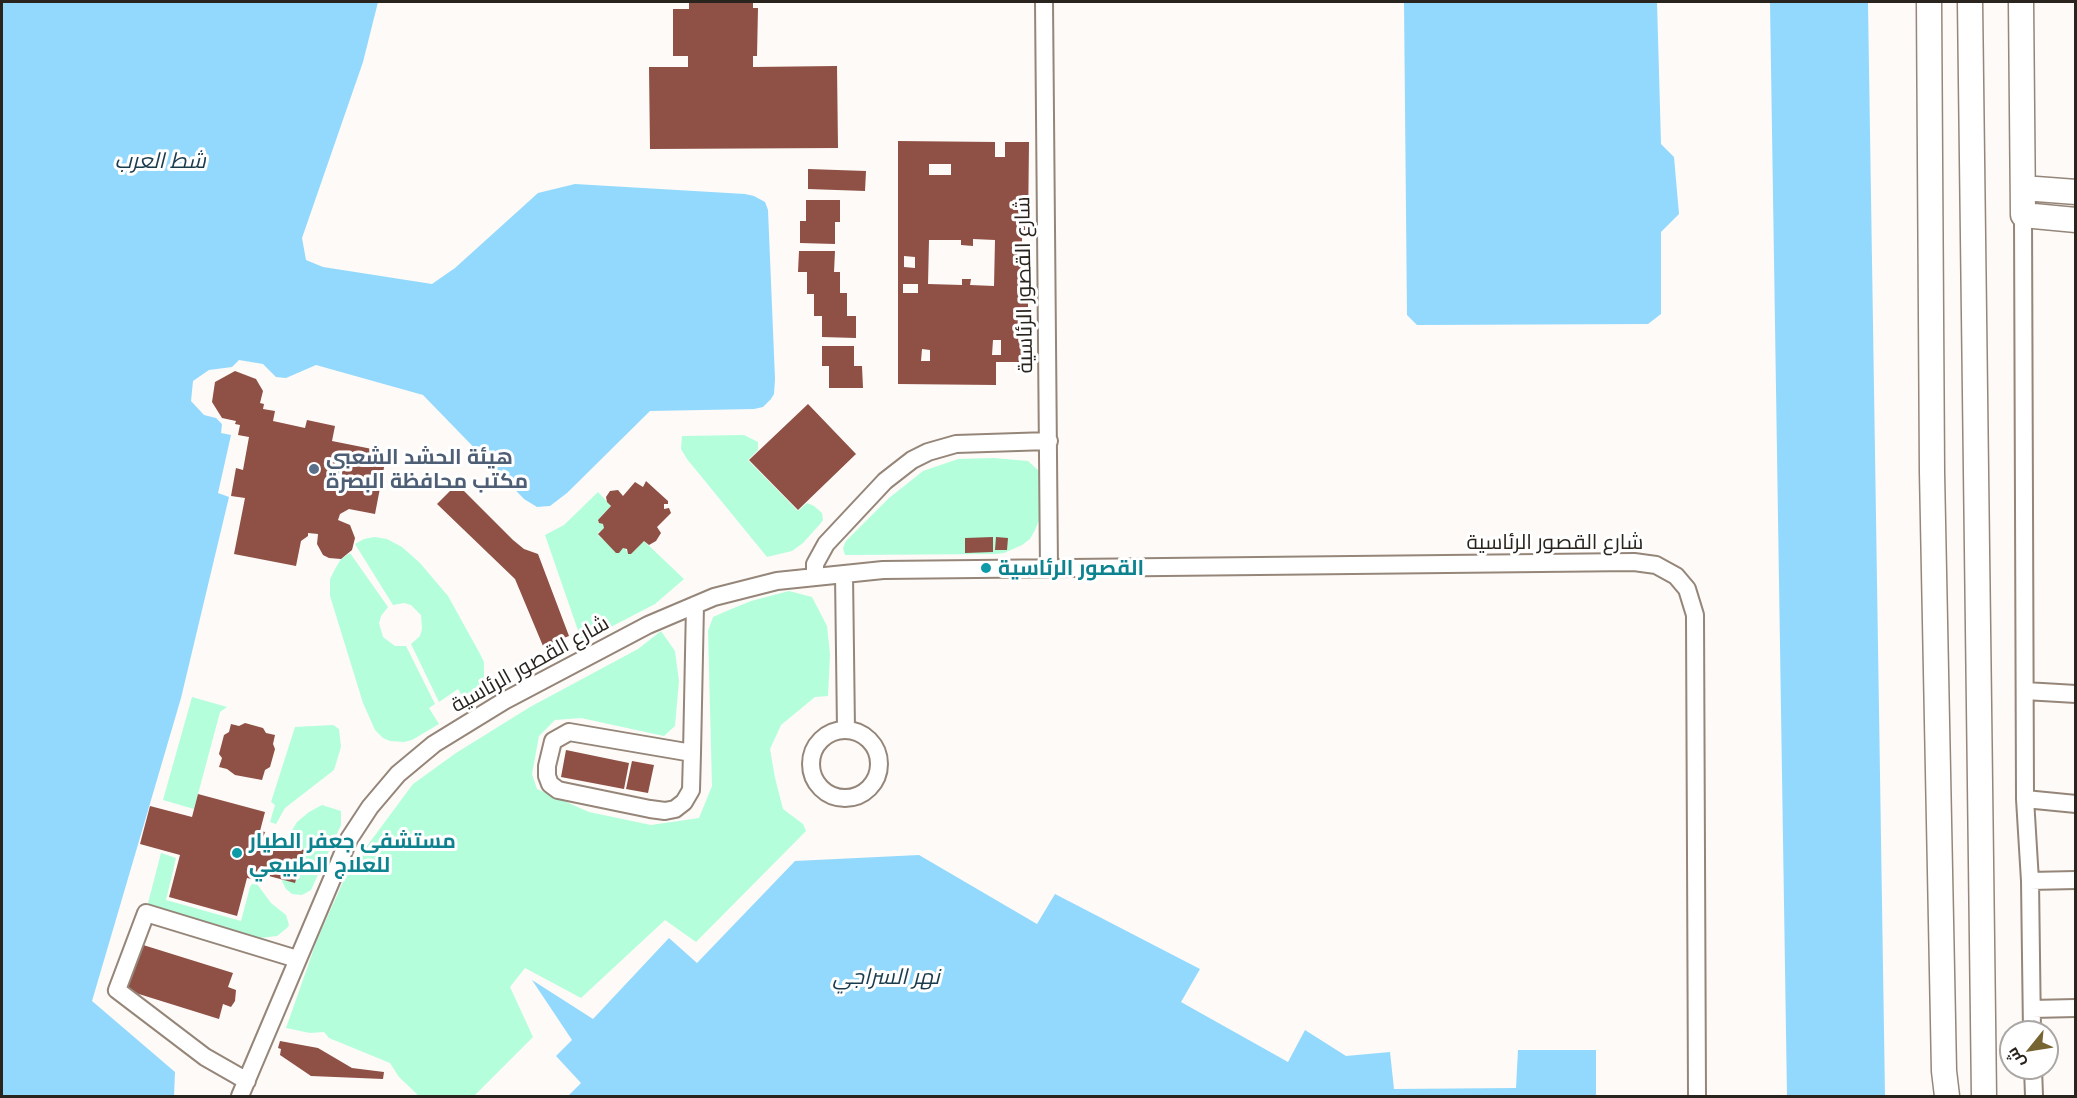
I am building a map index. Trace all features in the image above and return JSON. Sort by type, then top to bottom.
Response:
[{"type":"main road","points":[[1929,2],[1932,484],[1947,1096]]},
{"type":"main road","points":[[1970,2],[1984,1096]]},
{"type":"main road","points":[[2021,2],[2023,215],[2076,220]]},
{"type":"main road","points":[[2023,188],[2076,192]]},
{"type":"street","name":"شارع القصور الرئاسية","points":[[1044,2],[1049,568]]},
{"type":"street","points":[[2023,215],[2025,799],[2030,881],[2032,1020]]},
{"type":"street","points":[[815,577],[815,564],[826,544],[885,481],[912,460],[928,452],[956,444],[1049,441]]},
{"type":"street","name":"شارع القصور الرئاسية","points":[[244,1089],[349,839],[370,807],[398,774],[434,744],[504,701],[648,625],[714,597],[777,581],[883,570],[1634,562],[1656,565],[1676,576],[1687,589],[1695,615],[1697,1096]]},
{"type":"street","points":[[844,574],[846,730]]},
{"type":"street","points":[[692,753],[569,732],[553,741],[547,776],[550,784],[558,790],[665,811],[675,809],[684,802],[691,790],[692,753],[695,605]]},
{"type":"street","points":[[2025,691],[2076,694]]},
{"type":"street","points":[[846,730],[857,732],[867,738],[879,757],[876,779],[869,789],[849,798],[827,793],[813,776],[811,765],[812,754],[817,744],[825,736],[835,731],[846,730]]},
{"type":"street","points":[[2025,799],[2076,804]]},
{"type":"street","points":[[2030,881],[2076,880]]},
{"type":"street","points":[[244,1089],[117,990],[146,914],[297,959]]},
{"type":"street","points":[[2032,1009],[2076,1008]]},
{"type":"street","points":[[2033,1080],[2034,1096]]},
{"type":"green space","points":[[744,435],[758,442],[758,450],[748,460],[798,511],[807,503],[822,513],[821,523],[803,543],[792,551],[767,557],[681,449],[682,436]]},
{"type":"green space","points":[[994,458],[1028,461],[1038,470],[1040,518],[1030,539],[1022,545],[1004,553],[995,554],[845,555],[843,548],[846,541],[889,498],[923,471],[958,459]]},
{"type":"green space","points":[[598,492],[611,506],[598,520],[604,528],[603,531],[598,532],[599,536],[618,553],[621,548],[625,548],[628,554],[631,554],[644,541],[684,579],[655,604],[582,642],[545,535],[564,525]]},
{"type":"green space","points":[[374,537],[387,539],[402,547],[420,563],[448,596],[484,662],[484,687],[481,695],[467,705],[458,689],[439,702],[411,644],[420,636],[421,615],[411,605],[404,603],[393,605],[355,544]]},
{"type":"green space","points":[[350,553],[388,607],[379,623],[383,637],[395,646],[406,646],[435,704],[429,708],[439,724],[412,740],[404,742],[383,738],[375,730],[363,703],[330,596],[330,579],[341,559]]},
{"type":"green space","points":[[789,591],[812,597],[827,626],[830,654],[828,696],[815,697],[781,725],[770,749],[783,809],[803,824],[806,831],[696,942],[665,920],[581,998],[525,968],[510,987],[533,1037],[474,1096],[419,1096],[399,1077],[390,1063],[329,1038],[324,1032],[310,1033],[286,1028],[317,940],[347,873],[413,784],[456,753],[530,707],[638,649],[661,631],[675,651],[679,681],[675,726],[664,736],[581,718],[555,720],[539,736],[532,774],[537,789],[589,812],[651,825],[699,818],[712,786],[708,631],[713,617],[751,601]]},
{"type":"green space","points":[[192,697],[227,707],[220,712],[194,809],[163,800]]},
{"type":"green space","points":[[333,725],[339,729],[341,747],[334,770],[285,808],[276,824],[270,822],[275,805],[271,802],[295,727]]},
{"type":"green space","points":[[322,805],[341,811],[341,825],[311,890],[302,895],[292,894],[282,881],[291,832],[297,822]]},
{"type":"green space","points":[[161,853],[176,858],[166,900],[241,921],[250,887],[252,884],[257,884],[271,903],[286,915],[289,925],[277,936],[260,938],[242,935],[147,907]]},
{"type":"water","name":"شط العرب","points":[[2,2],[378,2],[363,62],[302,238],[306,260],[323,267],[432,284],[455,268],[538,193],[575,184],[745,194],[765,202],[768,210],[775,379],[774,394],[771,399],[763,407],[754,409],[650,411],[567,493],[550,506],[537,507],[524,499],[423,395],[316,365],[286,378],[276,377],[263,364],[239,360],[232,367],[209,370],[193,381],[191,401],[204,415],[216,418],[222,424],[221,433],[231,435],[218,493],[229,497],[181,698],[92,1001],[175,1072],[174,1096],[2,1096]]},
{"type":"water","points":[[1404,2],[1657,2],[1661,144],[1674,157],[1679,214],[1661,232],[1661,314],[1648,324],[1417,325],[1407,315]]},
{"type":"water","points":[[1770,2],[1868,2],[1885,1096],[1787,1096]]},
{"type":"water","name":"نهر السراجي","points":[[919,855],[1037,924],[1055,894],[1200,969],[1181,1002],[1288,1062],[1305,1030],[1346,1056],[1390,1052],[1394,1089],[1516,1088],[1518,1050],[1596,1050],[1596,1096],[568,1096],[581,1083],[556,1056],[572,1040],[532,980],[593,1019],[669,938],[697,963],[795,861]]},
{"type":"building","points":[[689,2],[753,2],[753,8],[758,8],[757,56],[753,56],[753,67],[837,66],[838,148],[650,149],[649,67],[688,67],[688,56],[673,56],[673,9],[689,9]]},
{"type":"building","points":[[898,141],[995,142],[995,157],[1005,157],[1005,142],[1029,142],[1028,230],[1022,230],[1022,294],[1028,294],[1028,362],[996,362],[996,385],[898,384]],"holes":[[[929,164],[951,164],[951,175],[929,175]],[[973,239],[995,240],[994,286],[970,285],[971,279],[962,279],[962,285],[928,284],[929,240],[961,240],[961,245],[973,246]],[[904,256],[915,257],[915,268],[904,267]],[[903,284],[918,284],[918,293],[903,293]],[[993,340],[1001,340],[1001,355],[992,355]],[[922,349],[930,350],[930,361],[921,361]]]},
{"type":"building","points":[[808,169],[866,171],[865,191],[808,189]]},
{"type":"building","points":[[806,200],[840,200],[840,222],[835,222],[835,244],[800,243],[800,221],[806,221]]},
{"type":"building","points":[[799,251],[835,251],[834,272],[840,272],[840,293],[847,293],[847,316],[856,316],[856,338],[822,337],[822,316],[814,316],[814,294],[807,294],[807,272],[798,272]]},
{"type":"building","points":[[822,346],[854,346],[854,366],[862,366],[863,388],[829,388],[829,366],[822,366]]},
{"type":"building","name":"هيئة الحشد الشعبي مكتب محافظة البصرة","points":[[235,371],[256,379],[263,391],[260,403],[264,404],[263,409],[275,411],[273,421],[305,428],[307,420],[335,426],[332,441],[387,452],[375,514],[349,509],[340,514],[338,520],[350,525],[355,538],[352,550],[341,559],[323,555],[317,544],[318,534],[308,533],[308,536],[301,541],[296,566],[234,554],[245,498],[231,496],[236,468],[243,470],[249,437],[238,435],[240,425],[235,424],[236,421],[222,418],[212,402],[215,382]]},
{"type":"building","points":[[808,404],[856,454],[798,510],[749,460]]},
{"type":"building","points":[[646,481],[668,501],[668,504],[664,504],[664,509],[669,508],[671,513],[657,527],[661,533],[656,541],[649,545],[644,541],[631,554],[623,548],[616,553],[598,534],[604,528],[598,520],[611,506],[606,497],[610,491],[618,490],[623,496],[635,482],[643,487]]},
{"type":"building","points":[[457,484],[513,540],[524,549],[538,554],[569,636],[543,646],[515,579],[437,504]]},
{"type":"building","points":[[993,537],[993,552],[965,553],[965,538]]},
{"type":"building","points":[[996,537],[1008,538],[1007,550],[995,550]]},
{"type":"building","points":[[245,723],[263,728],[266,733],[275,735],[273,744],[275,749],[270,767],[265,770],[262,780],[235,775],[219,767],[222,758],[219,754],[224,735],[229,732],[231,724],[239,726]]},
{"type":"building","points":[[566,750],[629,763],[624,789],[561,777]]},
{"type":"building","points":[[632,761],[654,765],[648,793],[626,789]]},
{"type":"building","name":"مستشفى جعفر الطيار للعلاج الطبيعي","points":[[198,794],[265,812],[260,831],[265,832],[263,838],[304,850],[295,883],[254,872],[252,879],[247,878],[237,916],[169,897],[180,855],[140,844],[150,806],[192,817]]},
{"type":"building","points":[[140,944],[233,973],[228,987],[236,990],[235,1001],[231,1007],[223,1004],[219,1019],[126,990]]},
{"type":"building","points":[[280,1041],[318,1048],[352,1068],[384,1072],[383,1079],[311,1076],[280,1055],[281,1049],[278,1048]]},
{"type":"place","name":"هيئة الحشد الشعبي مكتب محافظة البصرة","points":[[314,469]]},
{"type":"place","name":"القصور الرئاسية","points":[[986,568]]},
{"type":"place","name":"مستشفى جعفر الطيار للعلاج الطبيعي","points":[[237,853]]}]
